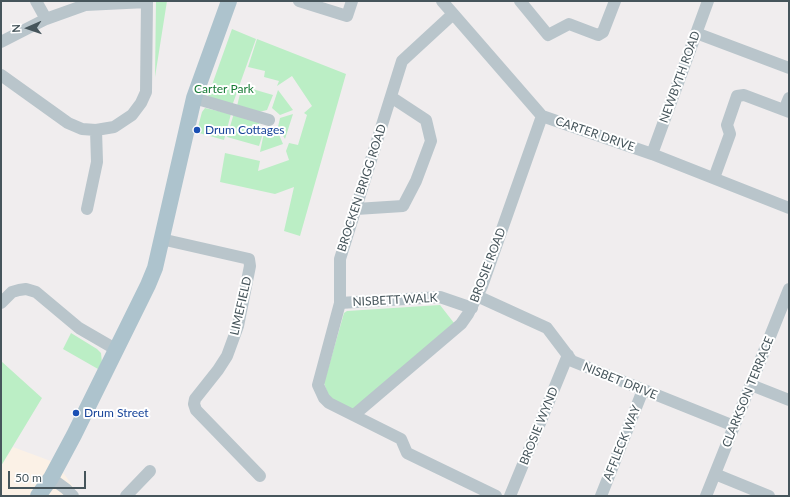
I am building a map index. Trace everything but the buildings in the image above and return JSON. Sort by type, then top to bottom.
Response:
[{"type":"main road","points":[[38,496],[51,478],[148,286],[161,239],[194,98],[229,1]]},
{"type":"street","points":[[36,1],[46,19]]},
{"type":"street","points":[[299,1],[347,16],[351,1]]},
{"type":"street","name":"CARTER DRIVE","points":[[442,1],[542,116],[652,154],[789,208]]},
{"type":"street","points":[[520,1],[548,35],[569,24],[598,35],[603,32],[615,1]]},
{"type":"street","name":"NEWBYTH ROAD","points":[[652,154],[708,1]]},
{"type":"street","points":[[1,42],[46,19],[85,5],[147,2],[146,92],[141,103],[124,121],[114,127],[96,130],[82,129],[68,123],[1,75]]},
{"type":"street","name":"BROCKEN BRIGG ROAD","points":[[453,14],[402,61],[340,259],[340,303],[318,386],[324,398],[402,439],[407,453],[496,496]]},
{"type":"street","points":[[696,33],[789,68]]},
{"type":"street","points":[[714,178],[730,134],[728,125],[737,96],[744,95],[787,111],[789,98]]},
{"type":"street","points":[[356,209],[403,206],[416,181],[431,140],[426,120],[391,96]]},
{"type":"street","points":[[194,98],[269,120]]},
{"type":"street","name":"BROSIE ROAD","points":[[354,415],[461,324],[472,308],[542,116]]},
{"type":"street","points":[[87,209],[97,162],[96,130]]},
{"type":"street","name":"LIMEFIELD","points":[[161,239],[249,259],[250,266],[238,326],[227,356],[195,399],[194,404],[196,410],[260,476]]},
{"type":"street","points":[[1,303],[12,292],[26,289],[36,292],[79,328],[117,350]]},
{"type":"street","name":"CLARKSON TERRACE","points":[[706,496],[789,289]]},
{"type":"street","name":"NISBET DRIVE","points":[[477,296],[548,328],[572,361],[734,426]]},
{"type":"street","name":"NISBETT WALK","points":[[340,303],[440,297],[472,308]]},
{"type":"street","name":"BROSIE WYND","points":[[510,496],[568,355]]},
{"type":"street","points":[[751,385],[789,400]]},
{"type":"street","name":"AFFLECK WAY","points":[[601,496],[643,390]]},
{"type":"street","points":[[126,496],[150,471]]},
{"type":"street","points":[[715,474],[769,496]]},
{"type":"street","points":[[51,478],[73,496]]},
{"type":"shaded area","points":[[13,447],[56,463],[80,496],[1,496],[1,466]]},
{"type":"green space","points":[[156,1],[167,1],[155,77]]},
{"type":"green space","name":"Carter Park","points":[[232,29],[256,39],[232,106],[208,96]]},
{"type":"green space","points":[[257,39],[346,74],[300,236],[284,231],[294,187],[275,194],[220,182],[225,153],[260,161],[258,171],[289,160],[286,151],[289,143],[298,145],[307,115],[304,113],[312,106],[292,76],[277,86],[279,81],[264,77],[265,71],[248,67]]},
{"type":"green space","points":[[242,86],[273,95],[267,110],[259,112],[237,106]]},
{"type":"green space","points":[[278,90],[293,110],[280,115],[272,108]]},
{"type":"green space","points":[[205,108],[231,114],[224,140],[199,133],[200,127],[198,127],[202,112]]},
{"type":"green space","points":[[234,113],[256,119],[264,130],[259,146],[227,137]]},
{"type":"green space","points":[[293,114],[285,139],[278,127],[280,118]]},
{"type":"green space","points":[[265,128],[277,130],[283,144],[260,152]]},
{"type":"green space","points":[[440,305],[454,323],[352,410],[330,400],[324,383],[344,313],[347,311]]},
{"type":"green space","points":[[71,333],[101,353],[102,363],[98,369],[63,349]]},
{"type":"green space","points":[[1,361],[42,398],[1,466]]},
{"type":"place","name":"Drum Cottages","points":[[197,130]]},
{"type":"place","name":"Drum Street","points":[[76,413]]}]
